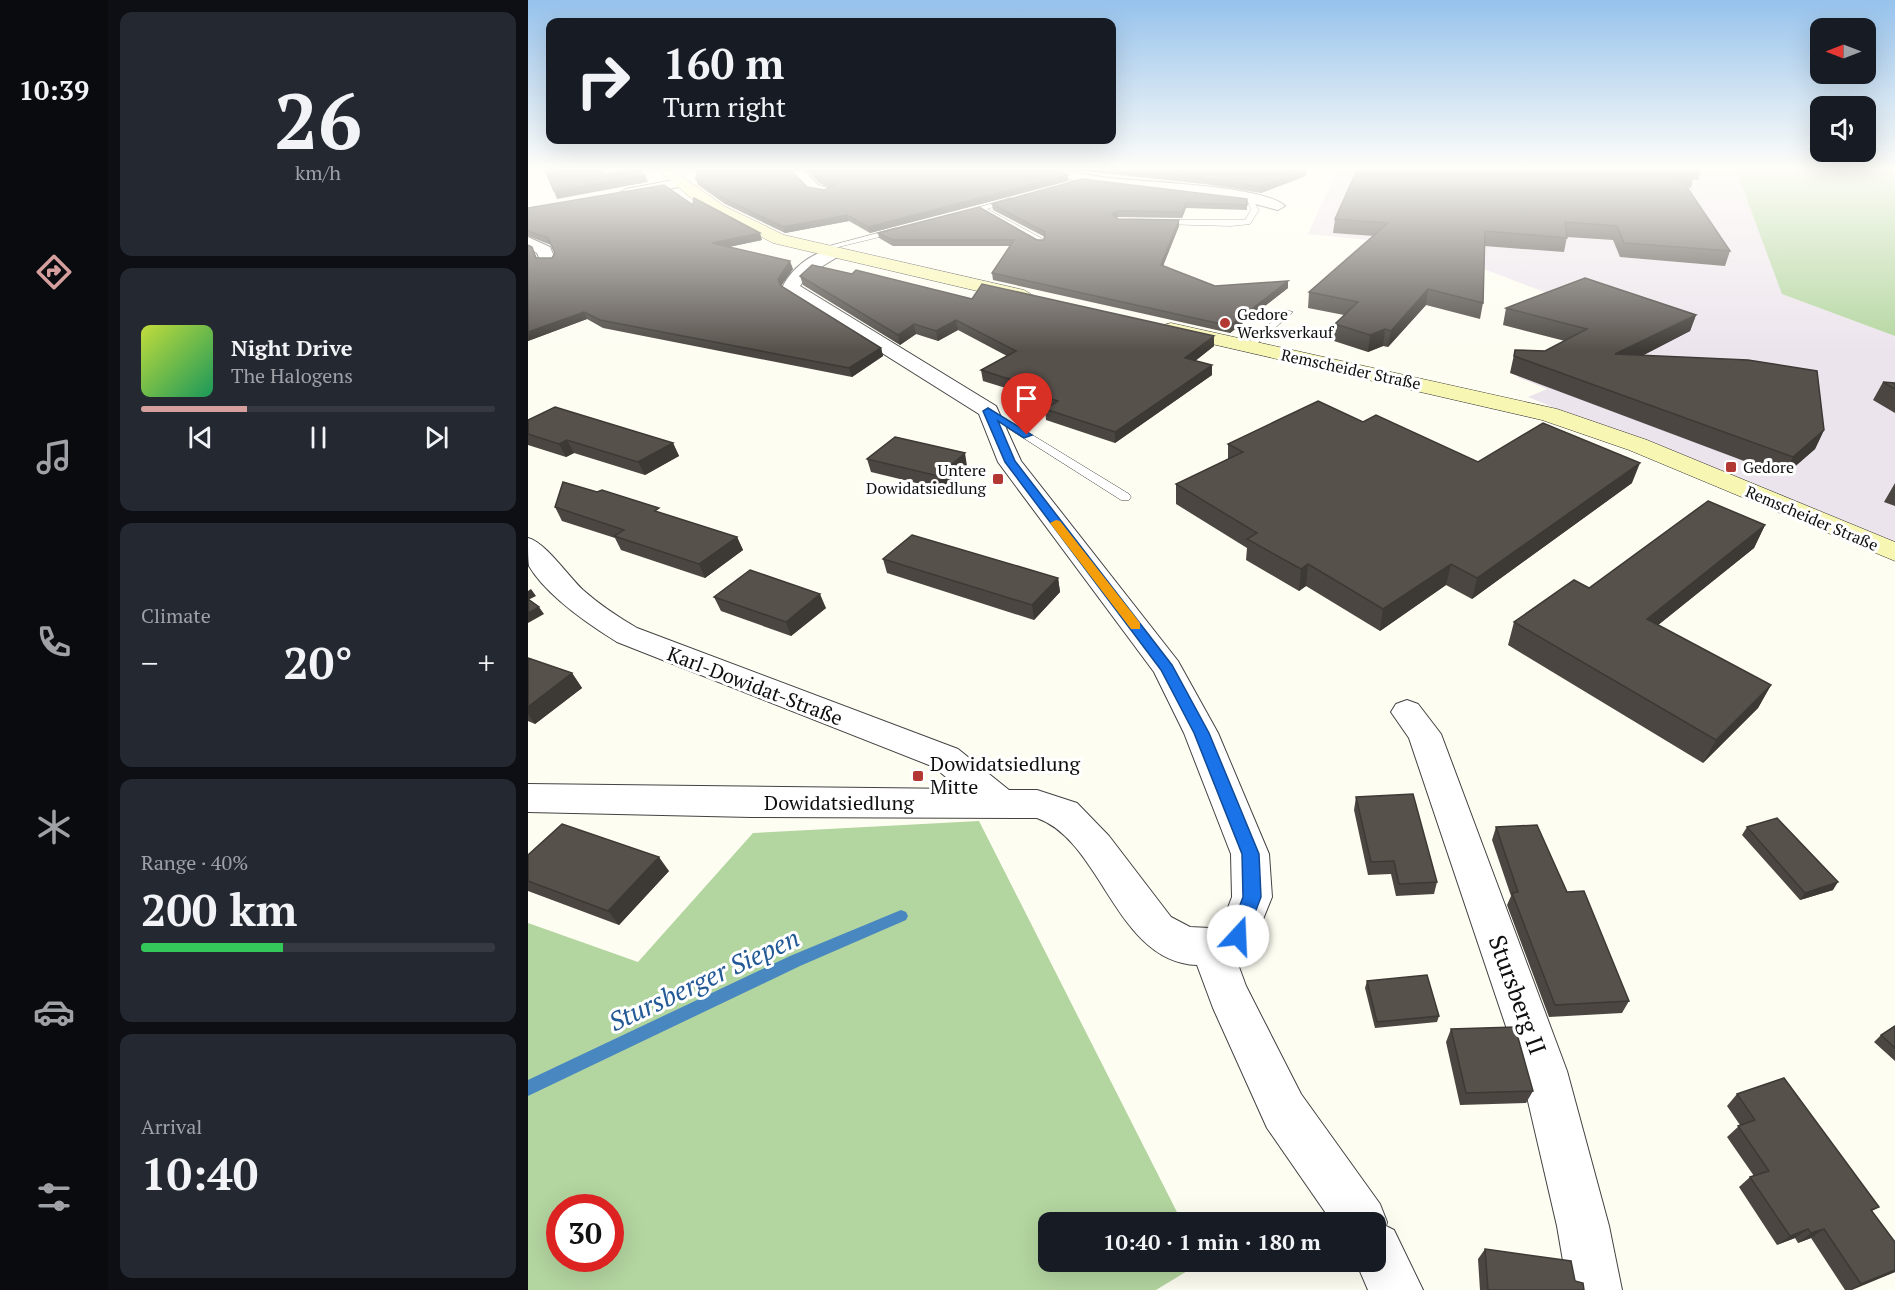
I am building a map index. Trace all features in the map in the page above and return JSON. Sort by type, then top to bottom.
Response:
[{"type":"main road","points":[[758,230],[826,252],[1045,301]]},
{"type":"main road","name":"Remscheider Straße","points":[[1150,324],[1549,414],[1638,446],[1895,552]]},
{"type":"street","points":[[528,242],[544,250],[548,261]]},
{"type":"street","points":[[826,252],[793,282],[791,288],[988,411]]},
{"type":"street","name":"Dowidatsiedlung","points":[[528,798],[751,803],[999,802],[1037,804],[1064,813],[1096,847],[1157,930],[1185,946],[1211,947],[1238,936],[1252,897],[1250,854],[1201,733],[1167,668],[1010,462],[988,411]]},
{"type":"street","name":"Karl-Dowidat-Straße","points":[[528,546],[569,595],[600,620],[627,635],[946,758],[999,802]]},
{"type":"street","name":"Stursberg II","points":[[1407,712],[1424,734],[1544,1071],[1583,1226],[1595,1290]]},
{"type":"street","points":[[1211,947],[1228,994],[1284,1111],[1355,1212]]},
{"type":"street","points":[[1386,1269],[1396,1290]]},
{"type":"lane","points":[[826,252],[897,230]]},
{"type":"lane","points":[[1021,230],[1042,242]]},
{"type":"lane","points":[[1248,347],[1289,312]]},
{"type":"lane","points":[[988,411],[1125,497]]},
{"type":"shaded area","points":[[1310,230],[1759,230],[1783,294],[1895,336],[1895,546],[1528,397],[1547,389],[1517,377],[1531,369],[1565,381],[1568,301],[1473,265],[1469,250],[1308,234]]},
{"type":"green space","points":[[1758,230],[1895,230],[1895,336],[1782,294]]},
{"type":"green space","points":[[979,821],[1177,1212],[1038,1212],[1038,1272],[1186,1272],[1156,1290],[528,1290],[528,923],[638,962],[753,833]]},
{"type":"building","points":[[755,230],[760,233],[712,243],[790,261],[778,279],[781,286],[881,348],[849,368],[600,320],[584,312],[528,332],[528,245],[532,247],[536,258],[552,258],[555,253],[548,238],[528,231]]},
{"type":"building","points":[[889,230],[1020,230],[1037,240],[1044,240],[1045,232],[1042,230],[1175,230],[1161,265],[1215,286],[1288,281],[1230,326],[992,273],[1014,240],[892,240],[878,233]]},
{"type":"building","points":[[1380,230],[1566,230],[1567,238],[1485,231],[1483,303],[1428,289],[1391,331],[1385,329],[1370,335],[1335,324],[1358,302],[1309,292]]},
{"type":"building","points":[[1619,230],[1716,230],[1730,251],[1624,243]]},
{"type":"building","points":[[812,265],[852,274],[856,270],[972,299],[982,284],[1214,336],[1185,358],[1212,365],[1115,432],[1045,409],[1058,401],[1008,385],[1015,381],[981,370],[1016,351],[956,320],[936,331],[914,324],[898,335],[800,276]]},
{"type":"building","points":[[1585,278],[1696,315],[1615,354],[1748,360],[1817,371],[1824,430],[1793,457],[1514,356],[1515,350],[1545,351],[1587,329],[1506,308]]},
{"type":"building","points":[[1883,382],[1895,383],[1895,389]]},
{"type":"building","points":[[1318,401],[1363,422],[1376,415],[1478,462],[1543,423],[1640,463],[1477,578],[1451,564],[1383,609],[1308,564],[1301,569],[1247,539],[1257,533],[1176,484],[1243,452],[1228,444]]},
{"type":"building","points":[[555,407],[673,443],[638,462],[567,440],[559,444],[528,434],[528,420]]},
{"type":"building","points":[[895,437],[965,453],[938,476],[867,459]]},
{"type":"building","points":[[563,482],[597,492],[602,490],[659,508],[655,511],[737,537],[699,564],[614,536],[624,530],[555,507]]},
{"type":"building","points":[[1708,501],[1765,525],[1647,619],[1771,685],[1716,740],[1514,622],[1574,580],[1589,588]]},
{"type":"building","points":[[912,535],[1058,578],[1032,605],[883,559]]},
{"type":"building","points":[[750,570],[820,594],[786,622],[714,597]]},
{"type":"building","points":[[528,599],[539,607],[528,613]]},
{"type":"building","points":[[528,658],[572,673],[528,707]]},
{"type":"building","points":[[1413,794],[1437,882],[1399,884],[1394,861],[1371,862],[1356,797]]},
{"type":"building","points":[[1777,818],[1838,882],[1805,893],[1747,827]]},
{"type":"building","points":[[562,824],[659,857],[608,911],[528,881],[528,855]]},
{"type":"building","points":[[1537,825],[1567,892],[1584,891],[1629,1001],[1555,1005],[1512,893],[1518,892],[1496,827]]},
{"type":"building","points":[[1427,975],[1439,1016],[1377,1022],[1367,981]]},
{"type":"building","points":[[1895,1026],[1895,1048],[1881,1035]]},
{"type":"building","points":[[1515,1027],[1533,1091],[1466,1093],[1451,1029]]},
{"type":"building","points":[[1784,1078],[1879,1207],[1871,1210],[1895,1242],[1895,1270],[1861,1284],[1824,1229],[1811,1233],[1808,1229],[1790,1236],[1750,1177],[1769,1171],[1738,1126],[1755,1120],[1737,1094]]},
{"type":"building","points":[[1485,1249],[1571,1261],[1575,1281],[1583,1283],[1584,1290],[1488,1290]]},
{"type":"waterway","name":"Stursberger Siepen","points":[[528,1088],[795,961],[901,916]]},
{"type":"slow traffic","points":[[1056,523],[1136,626]]},
{"type":"place","name":"Gedore Werksverkauf","points":[[1225,323]]},
{"type":"place","name":"Gedore","points":[[1731,467]]},
{"type":"place","name":"Untere Dowidatsiedlung","points":[[998,479]]},
{"type":"place","name":"Dowidatsiedlung Mitte","points":[[918,776]]},
{"type":"route","points":[[1027,435],[988,411],[1010,462],[1167,668],[1201,733],[1250,854],[1252,897],[1238,936]]}]
